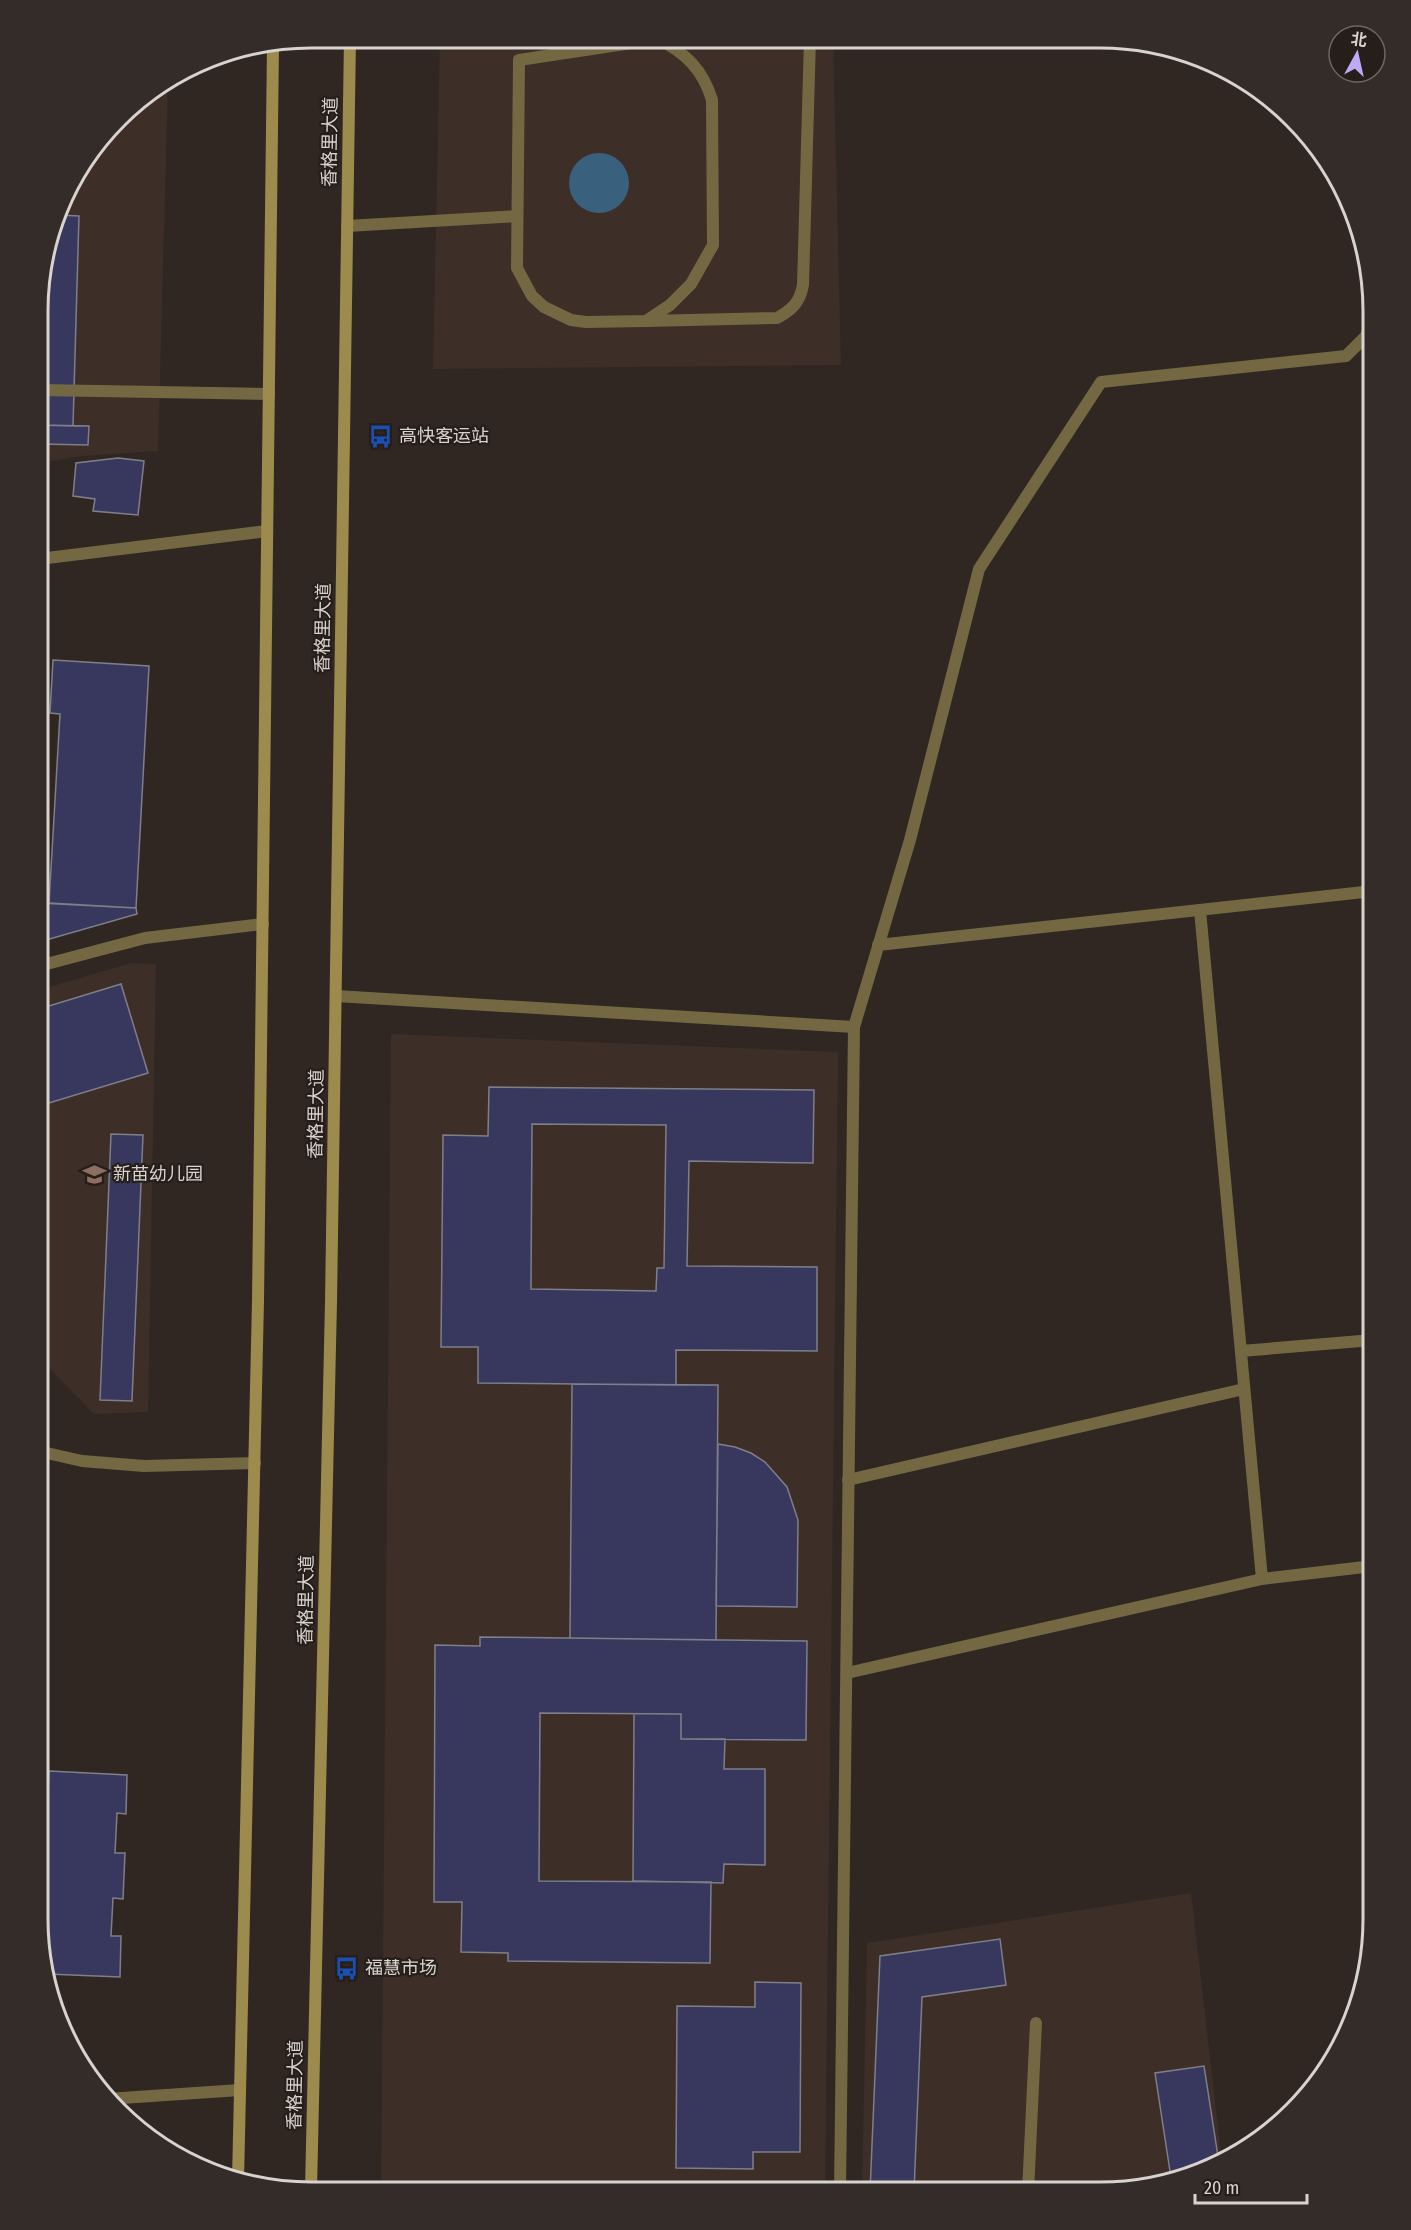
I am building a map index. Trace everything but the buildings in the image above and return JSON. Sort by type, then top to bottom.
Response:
[{"type":"main road","name":"香格里大道","points":[[311,2182],[336,996],[350,48]]},
{"type":"main road","points":[[238,2172],[255,1463],[273,51]]},
{"type":"street","points":[[598,48],[519,60],[517,268],[532,296],[544,307],[557,315],[579,321],[777,318],[789,312],[796,305],[803,285],[810,48]]},
{"type":"street","points":[[646,321],[670,305],[691,284],[714,245],[712,100],[704,78],[690,59],[675,48]]},
{"type":"street","points":[[347,226],[517,216]]},
{"type":"street","points":[[840,2182],[854,1028],[910,840],[979,569],[1101,382],[1346,356],[1363,344]]},
{"type":"street","points":[[48,390],[269,394]]},
{"type":"street","points":[[48,558],[267,531]]},
{"type":"street","points":[[878,945],[1363,892]]},
{"type":"street","points":[[1200,910],[1262,1579]]},
{"type":"street","points":[[48,964],[145,939],[263,924]]},
{"type":"street","points":[[336,996],[854,1028]]},
{"type":"street","points":[[1241,1351],[1363,1341]]},
{"type":"street","points":[[848,1480],[1244,1389]]},
{"type":"street","points":[[48,1453],[82,1461],[144,1466],[255,1463]]},
{"type":"street","points":[[847,1672],[1262,1579],[1363,1567]]},
{"type":"street","points":[[1028,2182],[1036,2023]]},
{"type":"street","points":[[119,2098],[240,2090]]},
{"type":"shaded area","points":[[440,48],[833,48],[841,365],[433,369]]},
{"type":"shaded area","points":[[168,90],[158,451],[82,456],[48,462],[48,311],[53,260],[68,210],[92,165],[125,125]]},
{"type":"shaded area","name":"新苗幼儿园","points":[[131,963],[156,964],[148,1412],[94,1414],[48,1367],[48,987]]},
{"type":"shaded area","points":[[391,1034],[838,1052],[825,2182],[381,2182]]},
{"type":"shaded area","points":[[1191,1893],[1221,2152],[1185,2168],[1134,2180],[862,2182],[867,1943]]},
{"type":"water","points":[[599,153],[616,158],[624,166],[629,183],[624,200],[616,208],[599,213],[582,208],[574,200],[569,183],[574,166],[582,158]]},
{"type":"place","name":"高快客运站","points":[[381,436]]},
{"type":"place","name":"新苗幼儿园","points":[[95,1174]]},
{"type":"place","name":"福慧市场","points":[[347,1968]]}]
